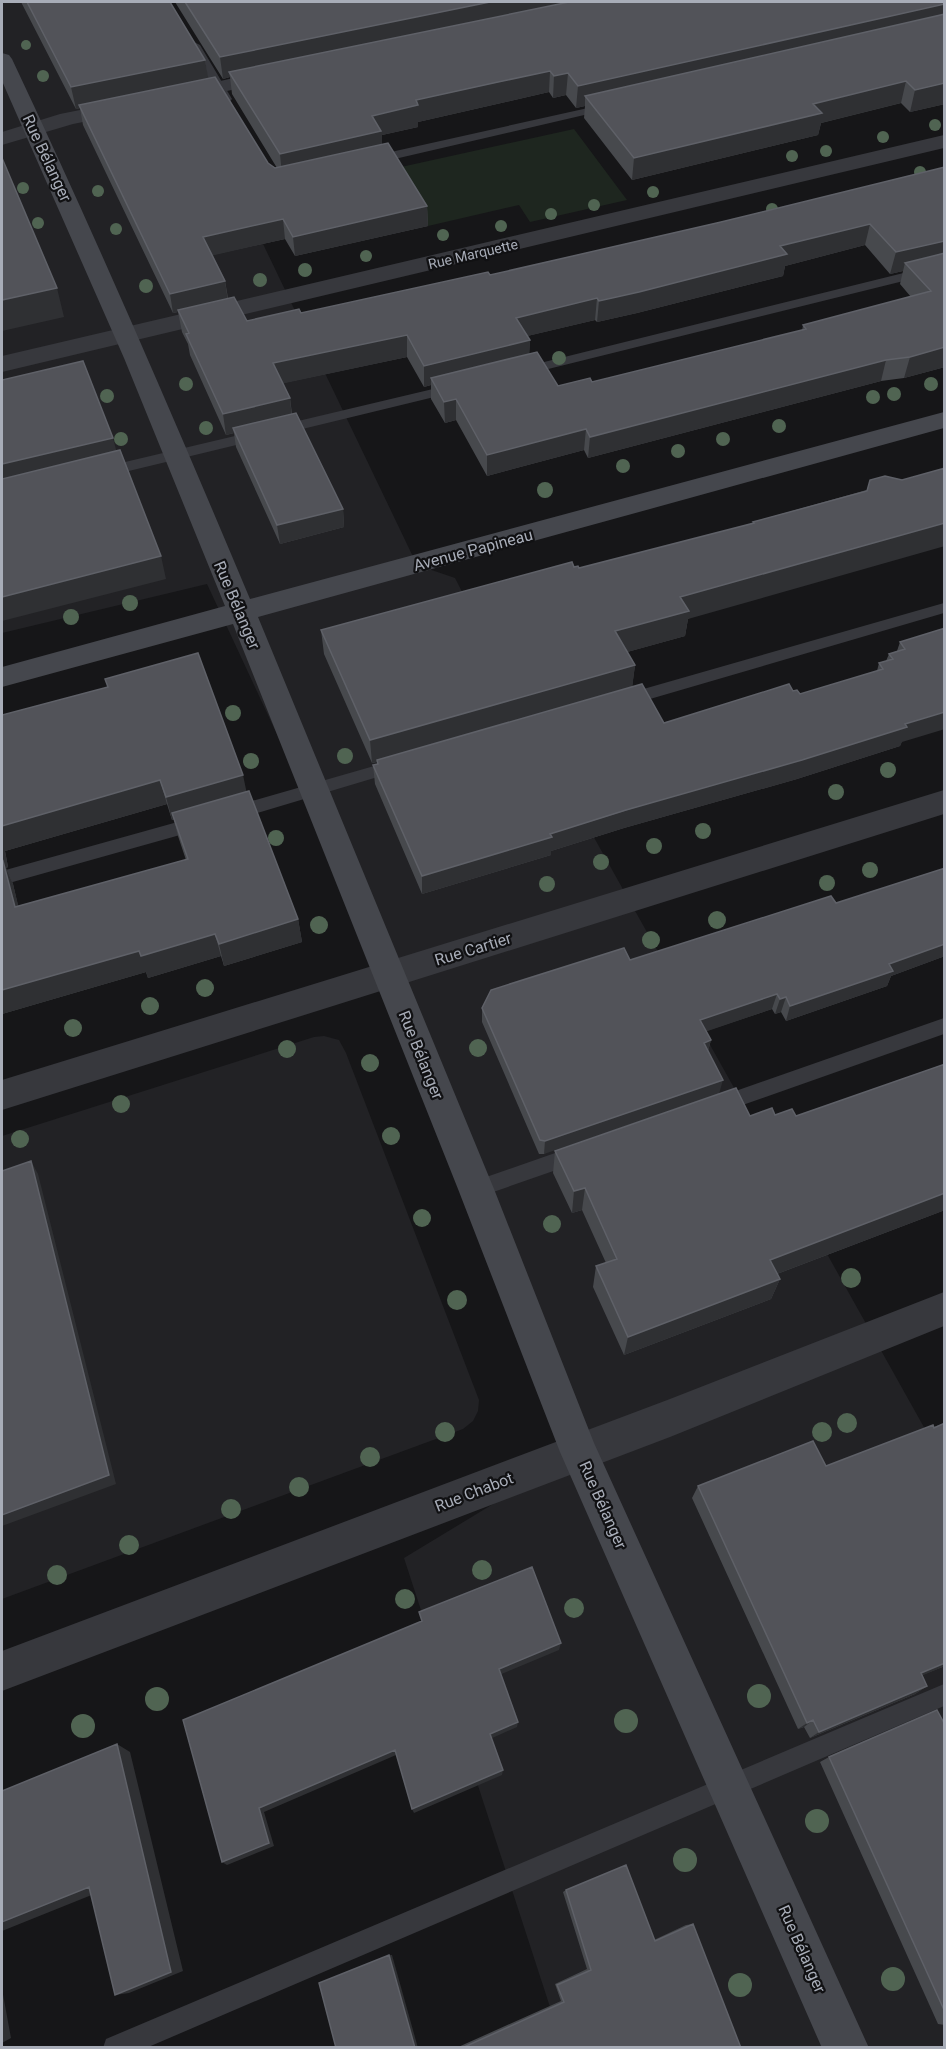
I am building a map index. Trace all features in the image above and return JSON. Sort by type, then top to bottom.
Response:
[{"type":"street","name":"Rue Bélanger","points":[[2,59],[126,336],[242,613],[476,1189],[579,1452],[846,2048]]},
{"type":"street","points":[[2,139],[68,119],[289,72]]},
{"type":"street","name":"Rue Marquette","points":[[2,364],[945,142]]},
{"type":"street","name":"Avenue Papineau","points":[[2,677],[945,420]]},
{"type":"street","name":"Rue Cartier","points":[[2,1095],[945,802]]},
{"type":"street","name":"Rue Chabot","points":[[2,1671],[579,1452],[945,1309]]},
{"type":"lane","points":[[187,33],[232,109]]},
{"type":"lane","points":[[358,164],[622,103]]},
{"type":"lane","points":[[512,374],[945,267]]},
{"type":"lane","points":[[93,475],[466,385]]},
{"type":"lane","points":[[610,704],[945,608]]},
{"type":"lane","points":[[2,878],[412,761]]},
{"type":"lane","points":[[700,1112],[945,1026]]},
{"type":"lane","points":[[476,1189],[600,1147]]},
{"type":"lane","points":[[115,2048],[945,1695]]},
{"type":"shaded area","points":[[2,2],[147,2],[417,565],[455,578],[521,707],[944,1463],[944,2047],[563,2047],[404,1558],[579,1452],[389,975],[207,584],[2,633]]},
{"type":"shaded area","points":[[574,129],[627,200],[530,222],[519,205],[428,226],[392,169]]},
{"type":"shaded area","points":[[324,1036],[339,1040],[346,1053],[479,1400],[478,1411],[473,1421],[463,1429],[2,1599],[2,1136],[314,1037]]},
{"type":"building","points":[[27,2],[170,2],[205,60],[71,87]]},
{"type":"building","points":[[185,2],[490,2],[220,57]]},
{"type":"building","points":[[569,2],[945,2],[945,4],[578,86],[568,73],[554,76],[550,71],[416,100],[418,105],[372,116],[381,131],[280,154],[229,72]]},
{"type":"building","points":[[945,14],[945,83],[915,90],[906,81],[813,104],[822,113],[634,158],[585,96]]},
{"type":"building","points":[[215,77],[268,163],[275,168],[388,143],[427,206],[293,237],[283,219],[203,237],[225,281],[170,294],[79,105]]},
{"type":"building","points":[[2,158],[57,288],[2,300]]},
{"type":"building","points":[[945,167],[945,241],[896,252],[870,224],[780,246],[787,254],[639,292],[599,301],[597,298],[516,318],[530,340],[424,366],[407,335],[273,363],[290,398],[223,414],[186,334],[189,333],[178,310],[234,297],[247,321],[299,309],[301,313],[488,272],[490,275]]},
{"type":"building","points":[[945,253],[945,347],[910,357],[886,360],[590,437],[586,429],[487,455],[456,399],[444,402],[431,378],[537,352],[558,386],[590,378],[592,382],[806,329],[803,325],[931,291],[905,263]]},
{"type":"building","points":[[83,361],[113,438],[2,464],[2,380]]},
{"type":"building","points":[[296,413],[343,509],[277,525],[233,428]]},
{"type":"building","points":[[120,450],[161,556],[2,597],[2,479]]},
{"type":"building","points":[[945,468],[945,523],[680,597],[689,611],[615,631],[635,665],[370,740],[321,630],[572,562],[574,567],[579,568],[754,523],[867,491],[870,480],[885,476],[902,480]]},
{"type":"building","points":[[945,628],[945,712],[905,724],[907,727],[802,760],[626,810],[550,834],[552,837],[422,876],[373,765],[378,764],[377,760],[642,684],[664,723],[789,684],[793,691],[797,690],[800,694],[883,669],[879,663],[893,659],[889,654],[905,649],[900,642]]},
{"type":"building","points":[[198,653],[243,775],[166,797],[160,780],[2,826],[2,715],[108,687],[105,679]]},
{"type":"building","points":[[249,791],[298,919],[219,944],[215,934],[141,956],[139,951],[2,990],[3,861],[15,907],[188,859],[172,813]]},
{"type":"building","points":[[945,868],[945,944],[889,964],[893,971],[790,1006],[786,997],[780,999],[777,994],[700,1020],[711,1040],[704,1043],[723,1080],[545,1141],[540,1140],[482,1008],[491,990],[624,948],[630,960],[831,896],[836,903]]},
{"type":"building","points":[[945,1064],[945,1193],[770,1260],[780,1279],[628,1337],[596,1266],[617,1259],[585,1188],[574,1191],[555,1151],[736,1088],[750,1116],[772,1108],[775,1115],[792,1109],[796,1116]]},
{"type":"building","points":[[31,1161],[109,1475],[2,1515],[2,1171]]},
{"type":"building","points":[[945,1423],[945,1663],[921,1673],[927,1686],[819,1732],[813,1720],[807,1723],[698,1486],[813,1441],[826,1466],[933,1425],[934,1428]]},
{"type":"building","points":[[532,1567],[561,1643],[499,1669],[518,1722],[490,1734],[503,1770],[412,1809],[395,1750],[259,1808],[269,1843],[222,1862],[183,1720],[422,1621],[419,1612]]},
{"type":"building","points":[[937,1710],[945,1725],[945,2012],[829,1757]]},
{"type":"building","points":[[117,1744],[171,1972],[115,1995],[89,1887],[2,1922],[2,1791]]},
{"type":"building","points":[[626,1865],[655,1941],[693,1924],[741,2048],[462,2048],[564,2002],[557,1985],[591,1970],[566,1890]]},
{"type":"building","points":[[389,1955],[415,2048],[336,2048],[319,1983]]}]
